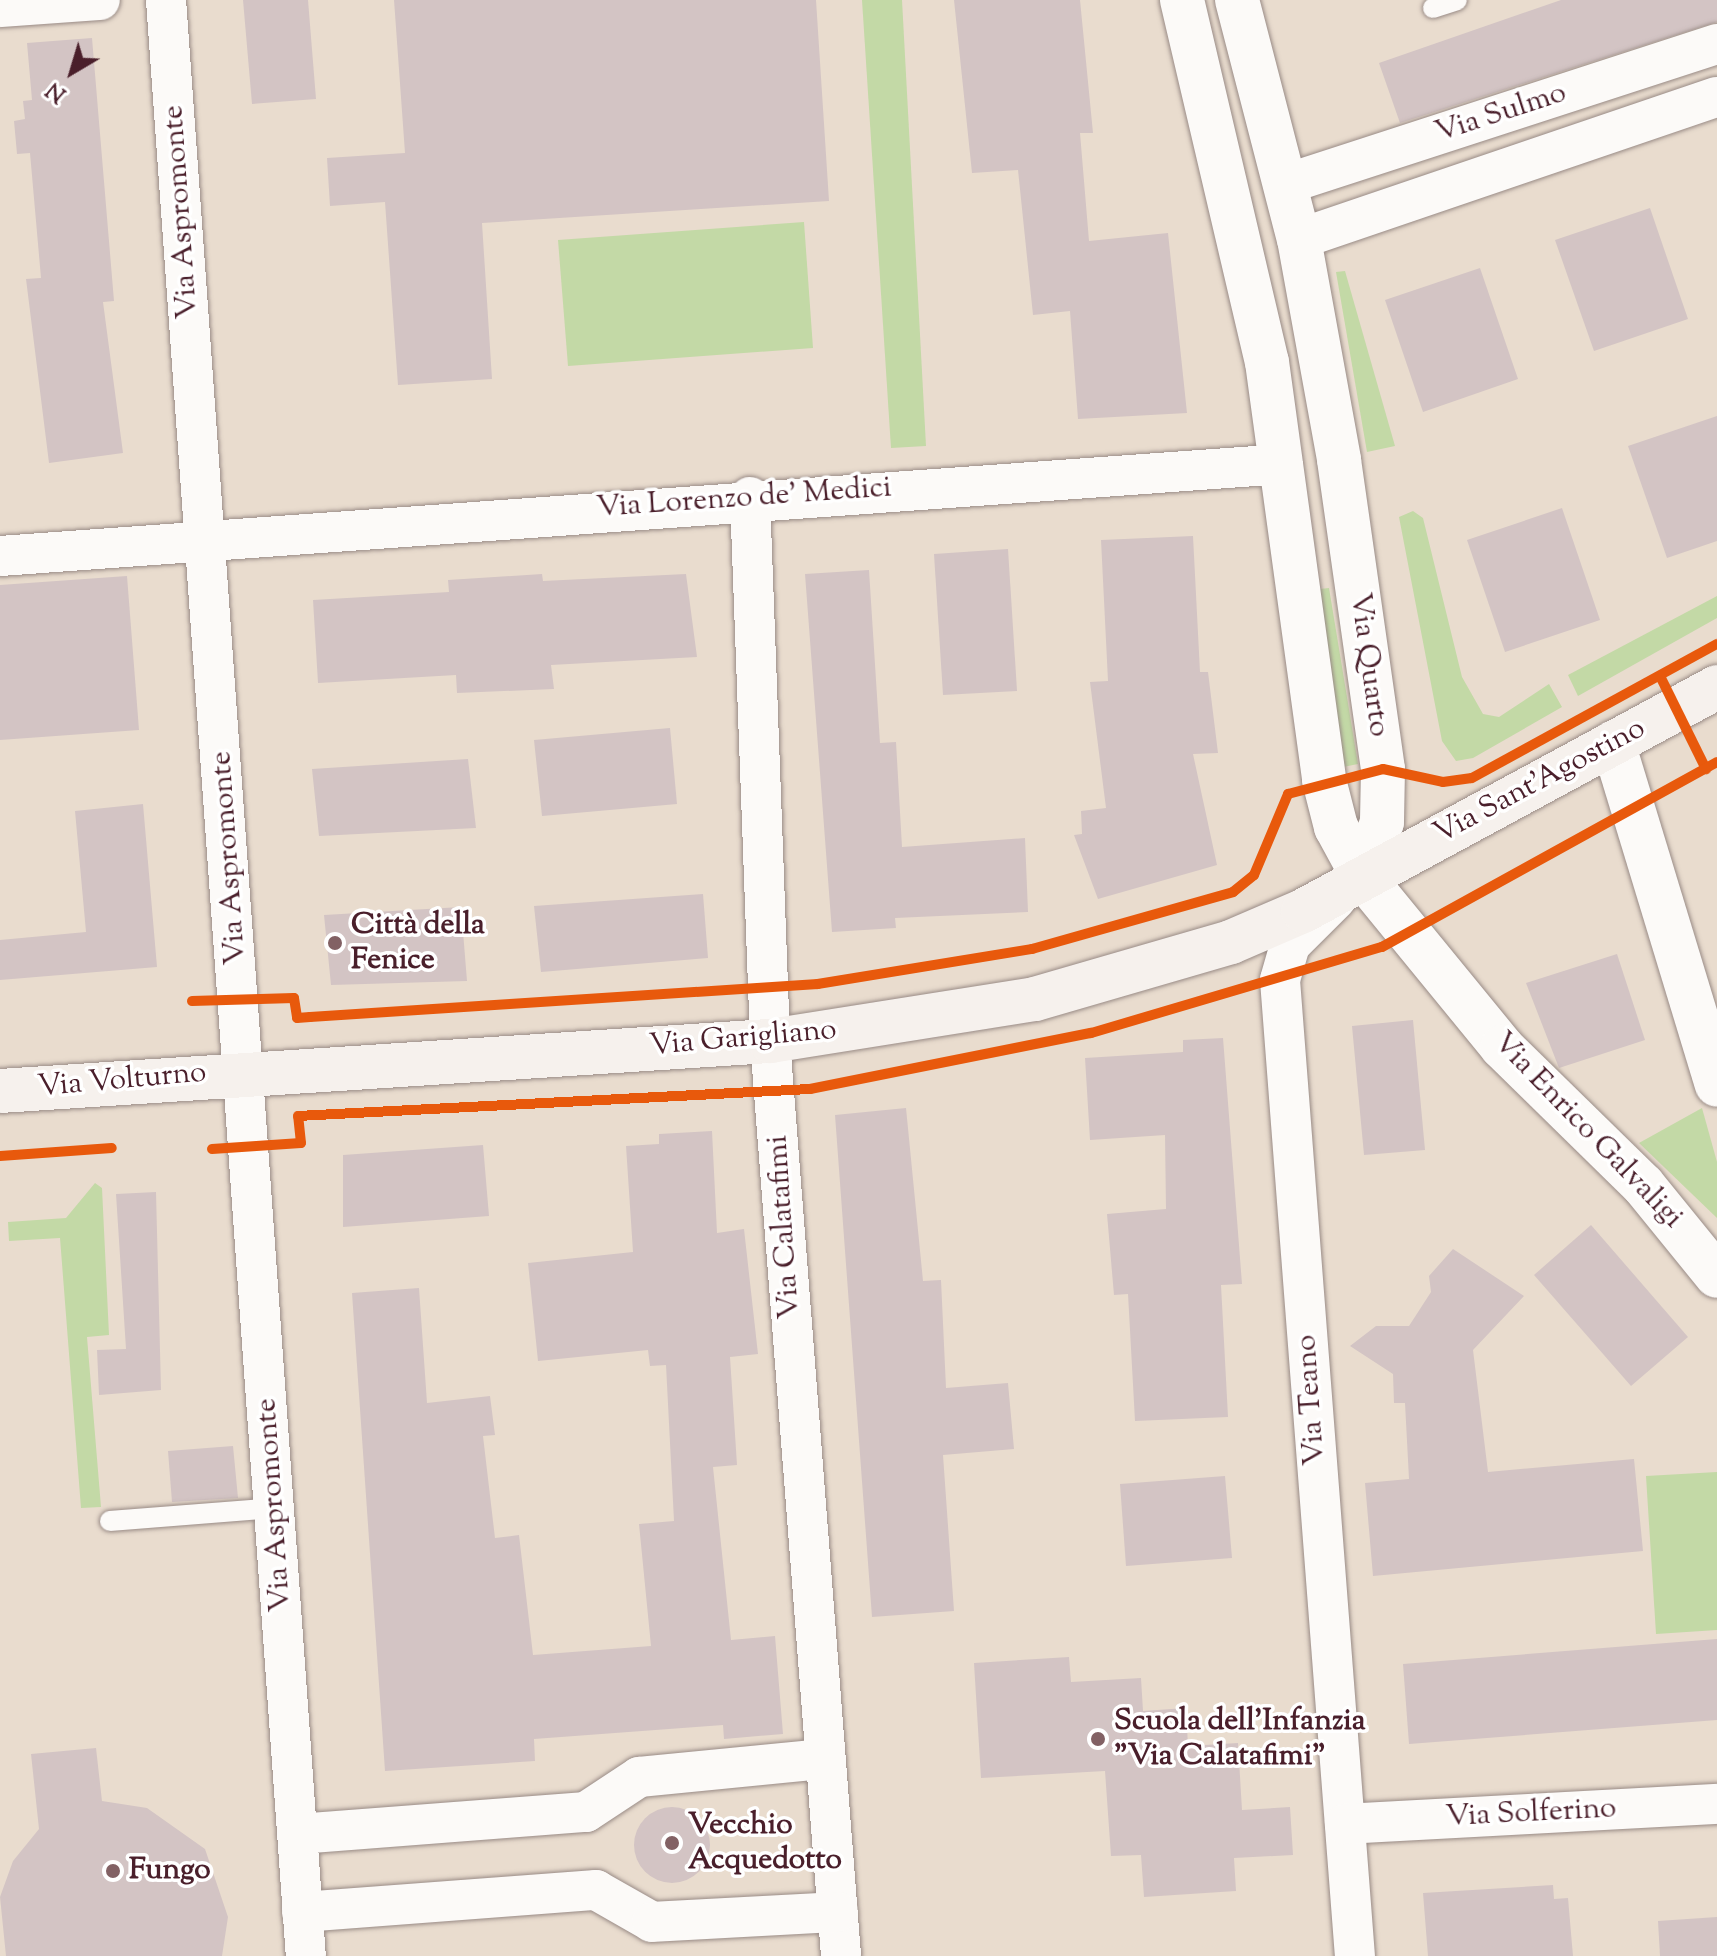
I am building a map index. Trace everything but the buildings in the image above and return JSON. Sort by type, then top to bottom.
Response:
[{"type":"main road","name":"Via Sant'Agostino","points":[[1363,877],[1717,687]]},
{"type":"main road","name":"Via Garigliano","points":[[244,1071],[770,1041],[1035,999],[1231,942],[1363,877]]},
{"type":"main road","name":"Via Volturno","points":[[0,1091],[244,1071]]},
{"type":"street","points":[[0,7],[100,0]]},
{"type":"street","name":"Via Aspromonte","points":[[166,0],[306,1956]]},
{"type":"street","name":"Via Quarto","points":[[1182,0],[1245,254],[1283,464],[1324,780],[1336,827],[1363,877]]},
{"type":"street","name":"Via Quarto","points":[[1237,0],[1299,239],[1339,460],[1383,769],[1382,822],[1363,877]]},
{"type":"street","name":"Via Sulmo","points":[[1286,184],[1717,44]]},
{"type":"street","name":"Via Sulmo","points":[[1299,239],[1717,97]]},
{"type":"street","points":[[1233,198],[1286,184]]},
{"type":"street","points":[[1245,254],[1299,239]]},
{"type":"street","points":[[1283,464],[1339,460]]},
{"type":"street","name":"Via Lorenzo de' Medici","points":[[0,556],[750,497],[1283,464]]},
{"type":"street","name":"Via Calatafimi","points":[[750,497],[770,1041],[841,1956]]},
{"type":"street","points":[[1613,743],[1717,1085]]},
{"type":"street","name":"Via Teano","points":[[1355,1956],[1280,980],[1290,945],[1363,877]]},
{"type":"street","name":"Via Enrico Galvaligi","points":[[1363,877],[1535,1085],[1643,1185],[1717,1276]]},
{"type":"street","points":[[1231,942],[1258,947],[1280,980]]},
{"type":"street","points":[[298,1834],[586,1812],[639,1777],[824,1759]]},
{"type":"street","name":"Via Solferino","points":[[1345,1824],[1717,1804]]},
{"type":"street","points":[[302,1912],[596,1890],[652,1922],[838,1912]]},
{"type":"lane","points":[[1433,8],[1457,0]]},
{"type":"lane","points":[[110,1521],[276,1508]]},
{"type":"green space","points":[[862,0],[902,0],[926,446],[891,448]]},
{"type":"green space","points":[[804,222],[813,348],[568,366],[558,240]]},
{"type":"green space","points":[[1345,271],[1395,446],[1367,452],[1336,272]]},
{"type":"green space","points":[[1413,511],[1423,518],[1462,677],[1483,714],[1499,717],[1549,684],[1562,707],[1473,758],[1456,761],[1442,741],[1399,517]]},
{"type":"green space","points":[[1329,588],[1358,764],[1338,768],[1320,589]]},
{"type":"green space","points":[[1717,596],[1717,618],[1578,696],[1568,675]]},
{"type":"green space","points":[[1702,1108],[1717,1162],[1717,1218],[1639,1143]]},
{"type":"green space","points":[[95,1183],[102,1188],[109,1335],[87,1337],[101,1507],[81,1508],[60,1238],[9,1241],[8,1222],[66,1218]]},
{"type":"green space","points":[[1717,1472],[1717,1630],[1656,1634],[1646,1476]]},
{"type":"cycle path","points":[[192,1001],[294,998],[297,1018],[818,984],[1032,949],[1233,892],[1254,875],[1288,794],[1383,769],[1443,782],[1472,778],[1717,644]]},
{"type":"cycle path","points":[[1660,676],[1706,769]]},
{"type":"cycle path","points":[[212,1149],[301,1143],[298,1116],[810,1089],[1091,1033],[1382,947],[1717,762]]},
{"type":"cycle path","points":[[0,1156],[112,1148]]},
{"type":"place","name":"Città della Fenice","points":[[335,943]]},
{"type":"place","name":"Scuola dell'Infanzia \"Via Calatafimi\"","points":[[1098,1739]]},
{"type":"place","name":"Vecchio Acquedotto","points":[[672,1843]]},
{"type":"place","name":"Fungo","points":[[113,1871]]}]
